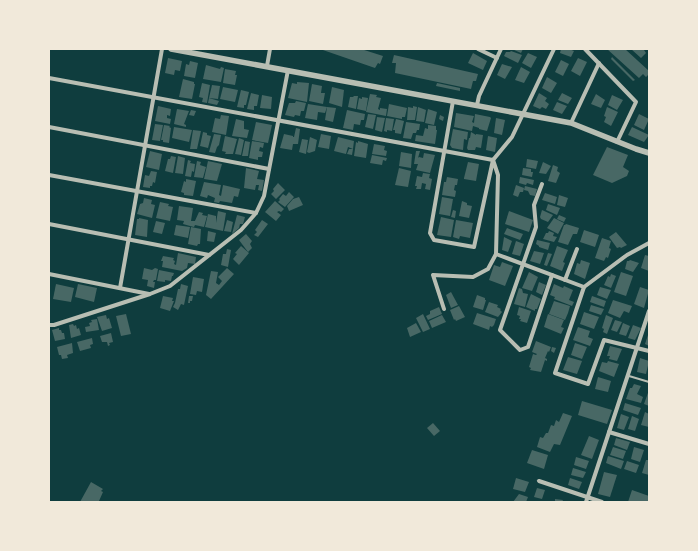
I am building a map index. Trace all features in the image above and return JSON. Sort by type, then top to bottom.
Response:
[{"type":"street","points":[[120,288],[127,240],[162,49]]},
{"type":"street","points":[[172,49],[572,123],[617,142],[649,153]]},
{"type":"street","points":[[267,66],[270,49]]},
{"type":"street","points":[[478,49],[497,58]]},
{"type":"street","points":[[477,105],[478,96],[501,49]]},
{"type":"street","points":[[453,101],[430,233],[434,240],[474,246],[493,160],[512,137],[554,49]]},
{"type":"street","points":[[586,49],[636,102],[617,142]]},
{"type":"street","points":[[572,123],[599,63]]},
{"type":"street","points":[[49,325],[54,325],[150,294],[170,286],[242,230],[256,213],[264,196],[288,70]]},
{"type":"street","points":[[49,78],[493,160]]},
{"type":"street","points":[[49,127],[269,169]]},
{"type":"street","points":[[444,309],[433,275],[473,277],[488,269],[496,254],[498,175],[493,160]]},
{"type":"street","points":[[49,175],[256,213]]},
{"type":"street","points":[[542,184],[534,205],[536,227],[500,330],[520,350],[528,347],[552,275]]},
{"type":"street","points":[[49,224],[209,255]]},
{"type":"street","points":[[649,243],[627,255],[584,287],[555,373],[588,384],[604,340],[649,352]]},
{"type":"street","points":[[565,280],[577,249]]},
{"type":"street","points":[[496,254],[584,287]]},
{"type":"street","points":[[49,274],[150,294]]},
{"type":"street","points":[[587,500],[649,311]]},
{"type":"street","points":[[609,432],[649,444]]},
{"type":"street","points":[[539,481],[587,500],[602,502]]},
{"type":"lane","points":[[628,376],[649,382]]},
{"type":"building","points":[[320,49],[361,49],[383,56],[380,64],[378,63],[375,68]]},
{"type":"building","points":[[512,49],[523,49],[521,53]]},
{"type":"building","points":[[561,49],[569,49],[574,51],[571,57],[560,53]]},
{"type":"building","points":[[607,49],[625,49],[649,71],[649,74],[646,77],[643,74],[639,78]]},
{"type":"building","points":[[631,49],[645,49],[644,50],[646,53],[641,58]]},
{"type":"building","points":[[511,51],[522,55],[518,63],[504,56],[506,52]]},
{"type":"building","points":[[473,53],[487,61],[483,70],[468,63]]},
{"type":"building","points":[[528,53],[537,57],[531,68],[522,63]]},
{"type":"building","points":[[394,55],[478,74],[476,81],[473,81],[471,89],[395,73],[396,63],[392,63]]},
{"type":"building","points":[[612,57],[635,80],[633,81],[611,59]]},
{"type":"building","points":[[168,58],[182,61],[180,71],[175,70],[174,75],[165,73]]},
{"type":"building","points":[[578,58],[587,62],[580,76],[571,71]]},
{"type":"building","points":[[561,60],[569,64],[563,76],[555,72]]},
{"type":"building","points":[[190,61],[198,63],[195,78],[184,76],[186,64],[189,65]]},
{"type":"building","points":[[502,64],[512,67],[505,79],[497,75]]},
{"type":"building","points":[[206,65],[220,69],[221,67],[224,68],[221,82],[203,79]]},
{"type":"building","points":[[521,67],[530,72],[524,83],[515,80]]},
{"type":"building","points":[[225,69],[236,71],[235,75],[237,75],[235,85],[223,83]]},
{"type":"building","points":[[547,77],[557,83],[551,93],[542,88]]},
{"type":"building","points":[[183,79],[194,82],[195,84],[192,99],[179,97]]},
{"type":"building","points":[[297,82],[309,83],[307,102],[288,98],[292,83],[297,84]]},
{"type":"building","points":[[202,83],[210,85],[207,103],[202,102],[203,98],[199,97]]},
{"type":"building","points":[[437,83],[460,88],[460,91],[436,86]]},
{"type":"building","points":[[312,84],[322,86],[321,93],[325,93],[323,104],[309,101]]},
{"type":"building","points":[[212,85],[220,86],[218,99],[209,98]]},
{"type":"building","points":[[223,87],[238,90],[235,102],[220,99]]},
{"type":"building","points":[[332,87],[344,90],[342,107],[329,103]]},
{"type":"building","points":[[241,90],[249,92],[244,108],[237,107]]},
{"type":"building","points":[[251,93],[259,95],[257,106],[254,106],[254,110],[247,109]]},
{"type":"building","points":[[539,93],[547,98],[545,101],[549,104],[546,109],[542,107],[540,109],[533,106]]},
{"type":"building","points":[[562,93],[572,98],[568,104],[558,100]]},
{"type":"building","points":[[370,94],[377,95],[376,97],[381,98],[378,109],[387,109],[386,116],[366,112]]},
{"type":"building","points":[[596,94],[605,100],[601,108],[591,104]]},
{"type":"building","points":[[262,95],[272,97],[271,109],[260,108]]},
{"type":"building","points":[[612,95],[623,100],[617,110],[608,105]]},
{"type":"building","points":[[358,96],[356,109],[348,107],[350,97]]},
{"type":"building","points":[[362,97],[368,98],[366,111],[357,109],[359,98],[362,99]]},
{"type":"building","points":[[209,98],[219,101],[217,105],[208,103]]},
{"type":"building","points":[[296,101],[306,103],[304,111],[301,111],[300,116],[295,115],[294,117],[285,115],[289,103],[295,103]]},
{"type":"building","points":[[557,102],[567,106],[562,114],[553,110]]},
{"type":"building","points":[[308,104],[327,107],[325,113],[318,112],[317,120],[305,118]]},
{"type":"building","points":[[389,104],[407,108],[405,117],[402,117],[402,119],[387,116]]},
{"type":"building","points":[[158,106],[171,109],[170,116],[167,115],[167,118],[171,119],[170,124],[155,121]]},
{"type":"building","points":[[413,106],[417,107],[415,120],[407,120],[408,107],[413,108]]},
{"type":"building","points":[[327,107],[336,108],[333,122],[325,120]]},
{"type":"building","points":[[418,107],[426,110],[424,122],[416,121]]},
{"type":"building","points":[[607,107],[618,112],[611,126],[604,122]]},
{"type":"building","points":[[177,109],[189,111],[184,124],[186,127],[174,124]]},
{"type":"building","points":[[428,109],[437,112],[434,125],[425,123]]},
{"type":"building","points":[[191,110],[196,111],[194,116],[189,115]]},
{"type":"building","points":[[347,110],[365,114],[364,120],[361,120],[360,125],[354,124],[353,130],[343,128]]},
{"type":"building","points":[[456,113],[474,116],[472,122],[474,123],[475,114],[490,117],[487,131],[473,126],[472,131],[454,127]]},
{"type":"building","points":[[368,114],[376,115],[373,129],[365,127]]},
{"type":"building","points":[[639,114],[649,119],[644,130],[634,125]]},
{"type":"building","points":[[221,115],[229,116],[226,135],[212,132],[215,118],[220,119]]},
{"type":"building","points":[[440,115],[444,117],[443,121],[439,119]]},
{"type":"building","points":[[377,117],[385,118],[382,132],[375,130]]},
{"type":"building","points":[[386,118],[394,119],[392,131],[384,131]]},
{"type":"building","points":[[496,118],[505,120],[502,135],[494,133]]},
{"type":"building","points":[[236,119],[244,121],[244,129],[249,130],[247,138],[232,136]]},
{"type":"building","points":[[396,119],[404,121],[401,134],[395,133],[395,130],[393,130]]},
{"type":"building","points":[[256,122],[272,125],[268,143],[252,140]]},
{"type":"building","points":[[406,122],[420,124],[419,130],[417,130],[416,133],[413,133],[411,139],[403,138]]},
{"type":"building","points":[[155,124],[163,125],[160,141],[152,140]]},
{"type":"building","points":[[164,125],[170,126],[169,127],[171,128],[169,143],[161,140]]},
{"type":"building","points":[[428,125],[436,126],[437,130],[435,144],[415,141],[416,135],[423,136],[425,128],[428,129]]},
{"type":"building","points":[[174,127],[192,130],[189,142],[172,138]]},
{"type":"building","points":[[632,127],[649,135],[644,142],[628,135]]},
{"type":"building","points":[[296,128],[300,129],[298,144],[293,144],[292,150],[280,148],[284,134],[294,137]]},
{"type":"building","points":[[453,129],[468,132],[467,140],[464,139],[463,150],[452,148],[450,145]]},
{"type":"building","points":[[193,130],[201,131],[197,149],[190,149]]},
{"type":"building","points":[[203,132],[211,136],[208,148],[200,146]]},
{"type":"building","points":[[471,132],[476,135],[483,135],[481,148],[476,147],[475,150],[468,150],[467,148]]},
{"type":"building","points":[[214,134],[221,135],[219,145],[215,153],[209,152]]},
{"type":"building","points":[[321,134],[331,136],[329,149],[318,147]]},
{"type":"building","points":[[225,136],[237,139],[233,154],[225,154],[226,152],[222,151]]},
{"type":"building","points":[[488,136],[497,138],[495,152],[486,150]]},
{"type":"building","points":[[310,137],[317,140],[315,151],[309,153],[307,152]]},
{"type":"building","points":[[338,137],[354,141],[353,149],[348,147],[346,154],[334,151]]},
{"type":"building","points":[[239,138],[244,140],[241,155],[235,154]]},
{"type":"building","points":[[302,139],[308,140],[306,154],[299,152]]},
{"type":"building","points":[[245,141],[250,142],[248,156],[242,156]]},
{"type":"building","points":[[252,141],[264,143],[263,148],[260,147],[259,151],[263,152],[262,157],[258,157],[258,160],[249,158]]},
{"type":"building","points":[[358,141],[368,144],[366,158],[354,156],[356,142],[358,143]]},
{"type":"building","points":[[374,144],[385,146],[384,150],[387,151],[386,156],[372,154]]},
{"type":"building","points":[[607,147],[628,155],[623,167],[629,171],[627,176],[612,183],[593,175]]},
{"type":"building","points":[[349,149],[353,149],[352,155],[347,154]]},
{"type":"building","points":[[150,151],[162,154],[159,170],[146,167]]},
{"type":"building","points":[[416,151],[420,151],[418,158],[423,158],[424,153],[435,155],[430,173],[416,170],[418,164],[414,164]]},
{"type":"building","points":[[401,152],[412,154],[411,168],[399,166]]},
{"type":"building","points":[[372,155],[387,158],[386,161],[383,160],[382,165],[370,163]]},
{"type":"building","points":[[171,156],[176,157],[173,173],[165,171],[168,159],[170,159]]},
{"type":"building","points":[[178,156],[185,158],[183,174],[175,173]]},
{"type":"building","points":[[527,159],[538,161],[536,169],[526,167]]},
{"type":"building","points":[[188,160],[191,161],[190,163],[195,164],[194,172],[192,171],[191,177],[185,176]]},
{"type":"building","points":[[197,161],[201,162],[200,165],[206,167],[203,178],[194,177]]},
{"type":"building","points":[[208,161],[222,164],[217,181],[204,179]]},
{"type":"building","points":[[468,162],[479,164],[476,181],[464,179]]},
{"type":"building","points":[[543,162],[551,166],[546,174],[539,173]]},
{"type":"building","points":[[553,165],[558,167],[557,171],[560,173],[556,183],[548,181]]},
{"type":"building","points":[[246,168],[259,171],[257,179],[264,180],[262,191],[258,190],[259,185],[256,185],[255,190],[244,188]]},
{"type":"building","points":[[399,168],[411,171],[408,187],[395,185]]},
{"type":"building","points":[[523,168],[531,169],[531,172],[533,172],[532,177],[522,175]]},
{"type":"building","points":[[151,171],[157,172],[155,183],[153,182],[150,188],[143,187],[145,175],[149,176]]},
{"type":"building","points":[[423,173],[430,174],[429,178],[432,179],[430,190],[425,189],[426,184],[422,183],[421,189],[416,189],[417,186],[415,186],[417,176],[422,177]]},
{"type":"building","points":[[447,177],[458,179],[454,190],[456,191],[455,197],[442,195],[444,182],[446,182]]},
{"type":"building","points":[[520,177],[534,180],[533,185],[519,183]]},
{"type":"building","points":[[186,179],[196,181],[193,196],[184,195],[184,193],[181,192]]},
{"type":"building","points":[[204,182],[221,185],[219,195],[221,196],[223,185],[240,189],[238,197],[234,196],[232,203],[220,201],[219,203],[214,202],[215,198],[208,195],[207,198],[200,196]]},
{"type":"building","points":[[278,183],[285,190],[276,199],[271,194]]},
{"type":"building","points":[[516,185],[524,188],[523,192],[520,192],[518,197],[513,195]]},
{"type":"building","points":[[525,186],[537,189],[535,196],[530,195],[528,191],[524,190]]},
{"type":"building","points":[[289,192],[294,197],[285,207],[278,202],[283,194],[286,196]]},
{"type":"building","points":[[545,193],[557,197],[555,204],[542,200]]},
{"type":"building","points":[[559,195],[568,198],[565,207],[557,205]]},
{"type":"building","points":[[299,197],[303,205],[289,211],[287,206],[293,199]]},
{"type":"building","points":[[442,197],[453,199],[450,216],[439,214]]},
{"type":"building","points":[[144,198],[152,200],[151,204],[155,205],[152,218],[137,214],[140,204],[143,203]]},
{"type":"building","points":[[275,201],[284,209],[281,212],[277,212],[281,215],[276,221],[265,212]]},
{"type":"building","points":[[462,201],[467,203],[467,205],[472,206],[469,218],[459,216]]},
{"type":"building","points":[[160,202],[169,204],[168,206],[173,207],[170,221],[156,218]]},
{"type":"building","points":[[548,204],[560,208],[557,215],[546,210]]},
{"type":"building","points":[[179,206],[193,208],[191,221],[195,221],[199,212],[203,213],[202,215],[207,216],[204,227],[195,225],[194,227],[190,226],[183,224],[184,221],[177,220]]},
{"type":"building","points":[[453,210],[456,211],[455,218],[451,217]]},
{"type":"building","points":[[542,210],[553,215],[548,222],[540,217]]},
{"type":"building","points":[[218,211],[226,213],[223,231],[205,227],[208,214],[216,216],[216,223]]},
{"type":"building","points":[[509,211],[533,220],[529,232],[505,224]]},
{"type":"building","points":[[237,215],[245,217],[243,224],[240,224],[239,228],[232,234]]},
{"type":"building","points":[[559,215],[566,218],[564,222],[557,219]]},
{"type":"building","points":[[441,217],[454,220],[451,237],[437,235]]},
{"type":"building","points":[[554,218],[564,223],[558,234],[547,228]]},
{"type":"building","points":[[137,219],[148,220],[147,237],[135,235]]},
{"type":"building","points":[[227,220],[233,222],[231,232],[224,231]]},
{"type":"building","points":[[262,220],[268,224],[258,237],[254,235],[257,232],[255,230]]},
{"type":"building","points":[[456,220],[473,223],[470,238],[460,236],[459,239],[453,237]]},
{"type":"building","points":[[156,221],[165,223],[162,234],[153,232]]},
{"type":"building","points":[[566,224],[579,228],[577,234],[573,234],[568,245],[558,242],[564,225]]},
{"type":"building","points":[[176,225],[190,227],[188,238],[174,235]]},
{"type":"building","points":[[191,227],[201,229],[200,244],[197,246],[188,244]]},
{"type":"building","points":[[507,228],[523,234],[520,240],[504,234]]},
{"type":"building","points":[[584,230],[599,235],[595,247],[580,242]]},
{"type":"building","points":[[208,231],[216,233],[214,242],[207,241]]},
{"type":"building","points":[[549,231],[554,233],[553,236],[557,237],[554,242],[543,239]]},
{"type":"building","points":[[616,232],[627,245],[617,248],[609,237]]},
{"type":"building","points":[[246,234],[252,241],[250,244],[252,248],[248,252],[239,240]]},
{"type":"building","points":[[504,237],[512,241],[508,252],[502,250]]},
{"type":"building","points":[[602,238],[611,241],[609,248],[611,249],[608,258],[606,257],[604,261],[595,258]]},
{"type":"building","points":[[537,240],[550,243],[548,250],[539,247],[536,244]]},
{"type":"building","points":[[516,241],[524,244],[520,256],[512,254]]},
{"type":"building","points":[[241,246],[249,253],[239,265],[233,259],[237,254],[235,253]]},
{"type":"building","points":[[557,246],[568,250],[563,262],[565,263],[562,271],[550,266]]},
{"type":"building","points":[[227,249],[231,250],[228,267],[221,265],[223,254],[226,254]]},
{"type":"building","points":[[534,251],[544,253],[540,264],[530,261]]},
{"type":"building","points":[[178,253],[196,257],[195,264],[188,263],[187,268],[182,271],[162,267],[163,261],[161,261],[163,256],[174,258],[174,264],[176,265]]},
{"type":"building","points":[[548,253],[552,254],[547,266],[544,265]]},
{"type":"building","points":[[645,255],[649,256],[649,271],[641,268]]},
{"type":"building","points":[[581,260],[590,263],[585,279],[574,274],[577,263],[580,264]]},
{"type":"building","points":[[630,260],[639,263],[633,272],[625,269],[627,261]]},
{"type":"building","points":[[502,262],[513,266],[505,286],[489,280],[494,265],[500,267]]},
{"type":"building","points":[[144,268],[152,270],[155,268],[158,269],[156,280],[153,282],[155,282],[154,288],[147,286],[148,280],[142,279]]},
{"type":"building","points":[[227,268],[234,274],[211,299],[206,295],[211,271],[218,272],[216,283],[219,285],[222,281],[218,277]]},
{"type":"building","points":[[159,270],[174,273],[171,281],[157,281]]},
{"type":"building","points":[[529,272],[538,277],[532,291],[522,288]]},
{"type":"building","points":[[621,272],[633,276],[626,296],[614,292]]},
{"type":"building","points":[[611,274],[616,276],[611,288],[604,285],[608,276],[610,277]]},
{"type":"building","points":[[193,277],[204,279],[202,292],[197,291],[196,295],[190,294]]},
{"type":"building","points":[[539,282],[546,285],[542,295],[536,292]]},
{"type":"building","points":[[56,284],[74,288],[71,302],[53,299]]},
{"type":"building","points":[[78,284],[97,288],[94,302],[75,297]]},
{"type":"building","points":[[181,284],[188,286],[184,305],[181,304],[178,310],[173,307]]},
{"type":"building","points":[[554,284],[573,290],[569,300],[574,302],[572,306],[554,299],[555,297],[550,295]]},
{"type":"building","points":[[600,287],[611,290],[607,299],[597,295]]},
{"type":"building","points":[[640,287],[649,290],[644,308],[634,304]]},
{"type":"building","points":[[519,288],[522,289],[523,293],[528,294],[525,307],[514,304]]},
{"type":"building","points":[[451,292],[458,305],[451,308],[446,295]]},
{"type":"building","points":[[531,294],[541,299],[535,311],[526,307]]},
{"type":"building","points":[[477,295],[485,298],[486,300],[483,310],[473,307]]},
{"type":"building","points":[[163,296],[173,298],[172,301],[174,301],[170,311],[160,308]]},
{"type":"building","points":[[189,296],[193,296],[192,301],[188,303]]},
{"type":"building","points":[[592,296],[606,301],[604,307],[590,302]]},
{"type":"building","points":[[613,300],[632,306],[629,313],[624,311],[620,318],[608,313]]},
{"type":"building","points":[[554,301],[570,306],[565,320],[549,314]]},
{"type":"building","points":[[489,302],[498,305],[497,307],[501,309],[500,310],[502,312],[498,317],[485,312]]},
{"type":"building","points":[[591,305],[604,309],[601,315],[589,311]]},
{"type":"building","points":[[459,306],[465,317],[456,321],[455,319],[454,320],[450,310]]},
{"type":"building","points":[[439,307],[442,314],[428,320],[426,316],[430,314],[430,311]]},
{"type":"building","points":[[519,307],[531,311],[527,323],[520,321],[520,316],[517,315]]},
{"type":"building","points":[[584,312],[599,317],[594,329],[580,324]]},
{"type":"building","points":[[477,313],[496,319],[494,325],[492,327],[490,326],[489,330],[473,324]]},
{"type":"building","points":[[126,314],[131,334],[121,336],[116,316]]},
{"type":"building","points":[[423,314],[430,329],[423,332],[416,318]]},
{"type":"building","points":[[548,314],[564,320],[561,327],[564,328],[561,334],[544,327]]},
{"type":"building","points":[[106,315],[107,319],[109,318],[112,328],[102,331],[97,317]]},
{"type":"building","points":[[442,315],[446,322],[432,328],[429,321]]},
{"type":"building","points":[[606,315],[613,318],[607,334],[603,332],[604,329],[602,328]]},
{"type":"building","points":[[97,319],[99,330],[86,332],[85,327],[90,326],[89,323],[92,322],[91,320]]},
{"type":"building","points":[[615,320],[622,322],[617,332],[611,330]]},
{"type":"building","points":[[416,323],[421,332],[410,337],[407,328]]},
{"type":"building","points":[[623,323],[630,326],[626,336],[619,334]]},
{"type":"building","points":[[73,324],[74,326],[76,325],[77,329],[79,328],[81,335],[71,338],[69,325]]},
{"type":"building","points":[[633,325],[641,328],[635,340],[628,338]]},
{"type":"building","points":[[578,327],[590,331],[588,337],[593,339],[590,346],[573,340]]},
{"type":"building","points":[[59,328],[62,333],[64,333],[65,339],[55,341],[52,330]]},
{"type":"building","points":[[649,332],[649,346],[645,344]]},
{"type":"building","points":[[111,333],[113,342],[109,343],[110,345],[108,346],[107,342],[102,342],[100,336]]},
{"type":"building","points":[[92,338],[93,344],[90,345],[91,348],[80,351],[77,342]]},
{"type":"building","points":[[536,341],[551,347],[545,358],[547,361],[545,360],[541,372],[530,370],[531,368],[529,367],[533,354],[537,354],[532,352]]},
{"type":"building","points":[[72,343],[73,353],[67,355],[68,358],[62,359],[61,355],[59,355],[57,347]]},
{"type":"building","points":[[575,343],[587,347],[582,359],[571,355]]},
{"type":"building","points":[[610,346],[622,349],[617,361],[609,359],[610,356],[607,356]]},
{"type":"building","points":[[552,347],[556,348],[554,353],[551,351]]},
{"type":"building","points":[[568,357],[582,361],[577,374],[563,370]]},
{"type":"building","points":[[640,358],[649,361],[646,374],[637,372]]},
{"type":"building","points":[[608,361],[619,364],[614,377],[599,371],[602,362],[607,363]]},
{"type":"building","points":[[598,377],[611,381],[608,392],[595,389]]},
{"type":"building","points":[[634,384],[641,386],[637,394],[643,397],[641,403],[626,399],[630,388],[632,388]]},
{"type":"building","points":[[649,390],[649,406],[644,404]]},
{"type":"building","points":[[582,401],[612,410],[607,424],[578,415]]},
{"type":"building","points":[[625,403],[641,408],[638,415],[623,410]]},
{"type":"building","points":[[645,412],[649,414],[649,427],[641,425]]},
{"type":"building","points":[[563,413],[572,416],[560,445],[554,444],[550,452],[537,447],[540,437],[543,438],[546,433],[548,433],[551,425],[554,426],[556,420],[559,422]]},
{"type":"building","points":[[621,414],[629,417],[624,430],[617,428]]},
{"type":"building","points":[[632,416],[639,419],[635,431],[628,429]]},
{"type":"building","points":[[433,423],[440,431],[434,436],[427,428]]},
{"type":"building","points":[[589,436],[599,440],[592,459],[581,455]]},
{"type":"building","points":[[616,438],[630,442],[627,450],[614,445]]},
{"type":"building","points":[[613,447],[626,451],[623,459],[610,455]]},
{"type":"building","points":[[634,447],[644,450],[640,462],[631,459]]},
{"type":"building","points":[[532,450],[548,455],[544,469],[527,463]]},
{"type":"building","points":[[608,456],[624,461],[621,469],[606,463]]},
{"type":"building","points":[[576,457],[589,461],[586,469],[574,465]]},
{"type":"building","points":[[646,460],[649,460],[649,475],[642,473]]},
{"type":"building","points":[[627,461],[639,465],[636,473],[624,469]]},
{"type":"building","points":[[573,468],[586,472],[583,478],[571,475]]},
{"type":"building","points":[[604,472],[617,475],[610,497],[598,494]]},
{"type":"building","points":[[516,478],[529,482],[525,492],[513,489]]},
{"type":"building","points":[[570,478],[582,482],[579,489],[568,485]]},
{"type":"building","points":[[91,482],[103,489],[101,491],[103,492],[99,501],[101,502],[80,502]]},
{"type":"building","points":[[537,488],[545,490],[542,499],[534,497]]},
{"type":"building","points":[[632,490],[649,496],[649,502],[628,502]]},
{"type":"building","points":[[519,494],[528,497],[526,502],[513,502]]},
{"type":"building","points":[[555,499],[563,500],[562,502],[555,502]]}]
